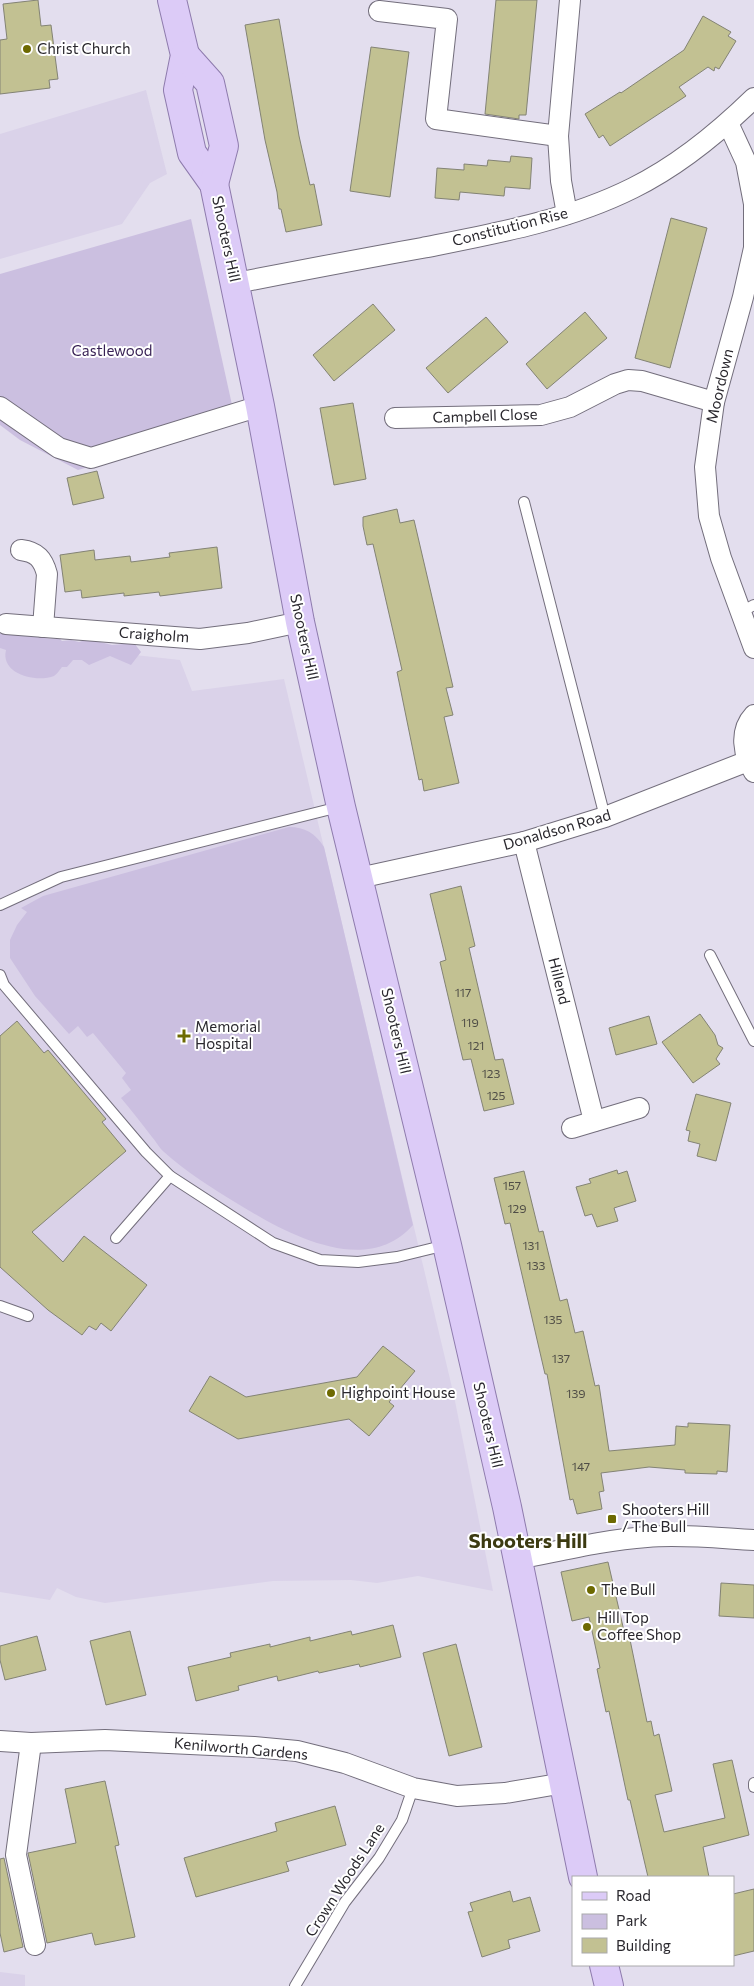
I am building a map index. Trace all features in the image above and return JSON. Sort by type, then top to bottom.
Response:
[{"type":"main road","name":"Shooters Hill","points":[[172,0],[185,55],[178,90],[192,153],[214,184],[236,283],[300,622],[341,806],[447,1244],[518,1559],[583,1876]]},
{"type":"main road","points":[[604,1966],[609,1986]]},
{"type":"street","points":[[567,214],[561,182],[558,136],[570,0]]},
{"type":"street","points":[[379,11],[447,19],[436,119],[558,136]]},
{"type":"street","name":"Constitution Rise","points":[[236,283],[499,233],[567,214],[633,188],[692,152],[728,124],[754,98]]},
{"type":"street","name":"Moordown","points":[[728,124],[746,162],[754,204],[754,248],[743,297],[714,402],[705,468],[709,516],[721,558],[748,608],[754,648]]},
{"type":"street","name":"Campbell Close","points":[[395,418],[540,415],[570,407],[614,384],[628,380],[642,381],[714,402]]},
{"type":"street","points":[[0,408],[59,448],[91,458],[260,406]]},
{"type":"street","points":[[21,550],[36,554],[45,566],[47,574],[43,627]]},
{"type":"street","name":"Craigholm","points":[[6,624],[200,639],[248,633],[300,622]]},
{"type":"street","points":[[751,766],[744,747],[745,732],[754,714]]},
{"type":"street","name":"Donaldson Road","points":[[359,878],[524,842],[605,817],[751,766]]},
{"type":"street","name":"Hillend","points":[[524,842],[594,1121]]},
{"type":"street","points":[[572,1128],[639,1108]]},
{"type":"street","points":[[518,1559],[646,1536],[676,1535],[754,1540]]},
{"type":"street","name":"Kenilworth Gardens","points":[[0,1741],[31,1743],[105,1740],[297,1751],[345,1762],[413,1788],[457,1796],[505,1793],[564,1783]]},
{"type":"street","points":[[31,1743],[16,1855],[34,1945]]},
{"type":"lane","points":[[524,502],[605,817]]},
{"type":"lane","points":[[0,905],[61,877],[341,806]]},
{"type":"lane","points":[[710,954],[754,1041]]},
{"type":"lane","points":[[0,975],[2,987],[146,1152],[170,1176],[274,1243],[320,1260],[358,1262],[397,1257],[447,1244]]},
{"type":"lane","points":[[116,1238],[170,1176]]},
{"type":"lane","points":[[0,1306],[28,1316]]},
{"type":"lane","name":"Crown Woods Lane","points":[[295,1986],[344,1902],[379,1858],[402,1820],[413,1788]]},
{"type":"shaded area","points":[[146,90],[167,174],[150,183],[122,224],[0,259],[0,134]]},
{"type":"shaded area","name":"Memorial Hospital","points":[[0,640],[180,660],[192,691],[284,679],[454,1396],[493,1591],[418,1576],[377,1583],[351,1580],[273,1581],[105,1603],[76,1597],[57,1588],[50,1600],[0,1592]]},
{"type":"shaded area","points":[[0,1972],[25,1975],[25,1986],[0,1986]]},
{"type":"green space","name":"Castlewood","points":[[191,219],[236,423],[78,470],[20,440],[0,425],[0,274]]},
{"type":"green space","points":[[17,631],[50,639],[59,638],[62,641],[71,640],[79,642],[88,639],[112,645],[134,643],[141,652],[131,665],[110,656],[89,665],[82,660],[73,660],[67,667],[62,667],[54,676],[47,678],[29,677],[14,671],[8,665],[6,650],[0,648],[0,634]]},
{"type":"green space","points":[[289,827],[300,828],[309,832],[324,847],[413,1225],[394,1241],[373,1248],[350,1250],[326,1246],[303,1238],[238,1204],[200,1180],[172,1159],[161,1149],[121,1098],[131,1090],[122,1078],[126,1073],[93,1033],[87,1037],[78,1026],[69,1034],[35,996],[10,958],[10,940],[17,925],[27,912],[21,908],[43,896]]},
{"type":"building","name":"Christ Church","points":[[38,0],[41,26],[51,25],[58,79],[49,80],[50,88],[0,94],[0,40],[7,39],[3,4]]},
{"type":"building","points":[[496,0],[537,0],[526,115],[519,115],[519,119],[485,114]]},
{"type":"building","points":[[703,16],[731,32],[728,36],[736,41],[719,69],[715,67],[714,71],[708,67],[679,87],[686,96],[610,146],[603,135],[599,138],[585,114],[621,93],[684,50]]},
{"type":"building","points":[[279,19],[299,136],[310,185],[314,184],[322,225],[286,232],[281,209],[279,209],[265,140],[245,25]]},
{"type":"building","points":[[371,47],[409,52],[390,197],[350,191]]},
{"type":"building","points":[[511,156],[532,158],[530,189],[505,187],[504,196],[460,192],[459,200],[435,198],[437,168],[464,170],[464,164],[487,166],[488,160],[510,162]]},
{"type":"building","points":[[671,218],[707,228],[670,368],[635,358]]},
{"type":"building","points":[[373,304],[395,330],[334,381],[313,355]]},
{"type":"building","points":[[585,312],[607,338],[547,389],[526,364]]},
{"type":"building","points":[[486,317],[508,342],[448,393],[426,368]]},
{"type":"building","points":[[353,403],[366,479],[334,485],[320,408]]},
{"type":"building","points":[[97,471],[104,498],[73,505],[67,478]]},
{"type":"building","points":[[397,509],[400,523],[414,520],[453,687],[446,688],[453,715],[444,717],[459,783],[424,791],[422,779],[419,780],[397,672],[402,670],[373,544],[367,545],[363,526],[363,517]]},
{"type":"building","points":[[217,547],[222,588],[160,596],[159,592],[124,596],[124,593],[82,598],[81,590],[65,592],[60,555],[94,550],[95,560],[130,556],[131,562],[170,557],[169,553]]},
{"type":"building","points":[[461,886],[475,946],[469,948],[495,1060],[503,1059],[514,1104],[484,1111],[471,1059],[463,1060],[440,962],[446,960],[430,894]]},
{"type":"building","points":[[700,1014],[715,1035],[718,1045],[723,1048],[716,1059],[720,1064],[693,1083],[662,1042]]},
{"type":"building","points":[[649,1016],[657,1044],[616,1055],[609,1028]]},
{"type":"building","points":[[17,1021],[44,1053],[48,1050],[106,1119],[102,1122],[126,1151],[32,1232],[63,1262],[84,1236],[147,1285],[111,1331],[101,1323],[96,1330],[89,1326],[82,1335],[48,1310],[0,1267],[0,1036]]},
{"type":"building","points":[[696,1094],[731,1103],[716,1161],[697,1156],[700,1144],[688,1141],[690,1131],[686,1130]]},
{"type":"building","points":[[617,1170],[618,1174],[627,1171],[636,1201],[614,1208],[618,1221],[597,1227],[592,1214],[585,1216],[576,1187],[591,1183],[589,1179]]},
{"type":"building","points":[[524,1171],[539,1232],[543,1231],[560,1301],[567,1299],[575,1333],[583,1331],[595,1386],[599,1385],[609,1451],[675,1445],[676,1426],[688,1427],[688,1423],[730,1425],[727,1472],[717,1471],[717,1474],[685,1473],[685,1470],[649,1467],[601,1473],[604,1491],[599,1492],[602,1509],[577,1514],[573,1499],[570,1500],[547,1374],[545,1374],[510,1223],[505,1224],[494,1178]]},
{"type":"building","name":"Highpoint House","points":[[383,1346],[415,1371],[389,1402],[394,1406],[369,1436],[349,1419],[238,1439],[189,1411],[210,1376],[246,1397],[357,1377]]},
{"type":"building","points":[[608,1562],[624,1631],[628,1630],[647,1722],[651,1721],[654,1736],[659,1734],[672,1791],[655,1795],[664,1832],[725,1818],[713,1764],[732,1760],[749,1835],[703,1847],[709,1876],[648,1876],[630,1800],[628,1800],[609,1711],[606,1712],[597,1669],[600,1668],[589,1617],[572,1621],[561,1572]]},
{"type":"building","points":[[721,1583],[754,1585],[754,1618],[719,1616]]},
{"type":"building","points":[[393,1625],[401,1657],[360,1667],[359,1664],[319,1673],[318,1671],[278,1681],[277,1676],[238,1686],[239,1690],[196,1701],[188,1667],[231,1657],[230,1653],[270,1644],[270,1647],[310,1637],[310,1641],[351,1631],[352,1635]]},
{"type":"building","points":[[130,1631],[146,1695],[106,1705],[90,1641]]},
{"type":"building","points":[[37,1636],[46,1670],[5,1680],[0,1660],[0,1646]]},
{"type":"building","points":[[456,1644],[482,1747],[449,1756],[423,1653]]},
{"type":"building","points":[[105,1781],[119,1845],[115,1846],[135,1937],[95,1945],[92,1933],[47,1943],[28,1853],[76,1843],[65,1789]]},
{"type":"building","points":[[335,1806],[346,1845],[286,1862],[289,1871],[196,1897],[184,1858],[277,1831],[275,1823]]},
{"type":"building","points":[[4,1858],[23,1947],[4,1952],[0,1933],[0,1859]]},
{"type":"building","points":[[754,1889],[754,1951],[734,1956],[734,1894]]},
{"type":"building","points":[[510,1891],[513,1902],[530,1897],[540,1931],[508,1940],[510,1948],[482,1957],[468,1912],[473,1911],[470,1903]]},
{"type":"place","name":"Christ Church","points":[[27,49]]},
{"type":"place","name":"Memorial Hospital","points":[[184,1036]]},
{"type":"place","name":"Highpoint House","points":[[331,1393]]},
{"type":"place","name":"Shooters Hill / The Bull","points":[[612,1519]]},
{"type":"place","name":"The Bull","points":[[591,1590]]},
{"type":"place","name":"Hill Top Coffee Shop","points":[[587,1627]]},
{"type":"district","name":"Shooters Hill","points":[[528,1541]]}]
